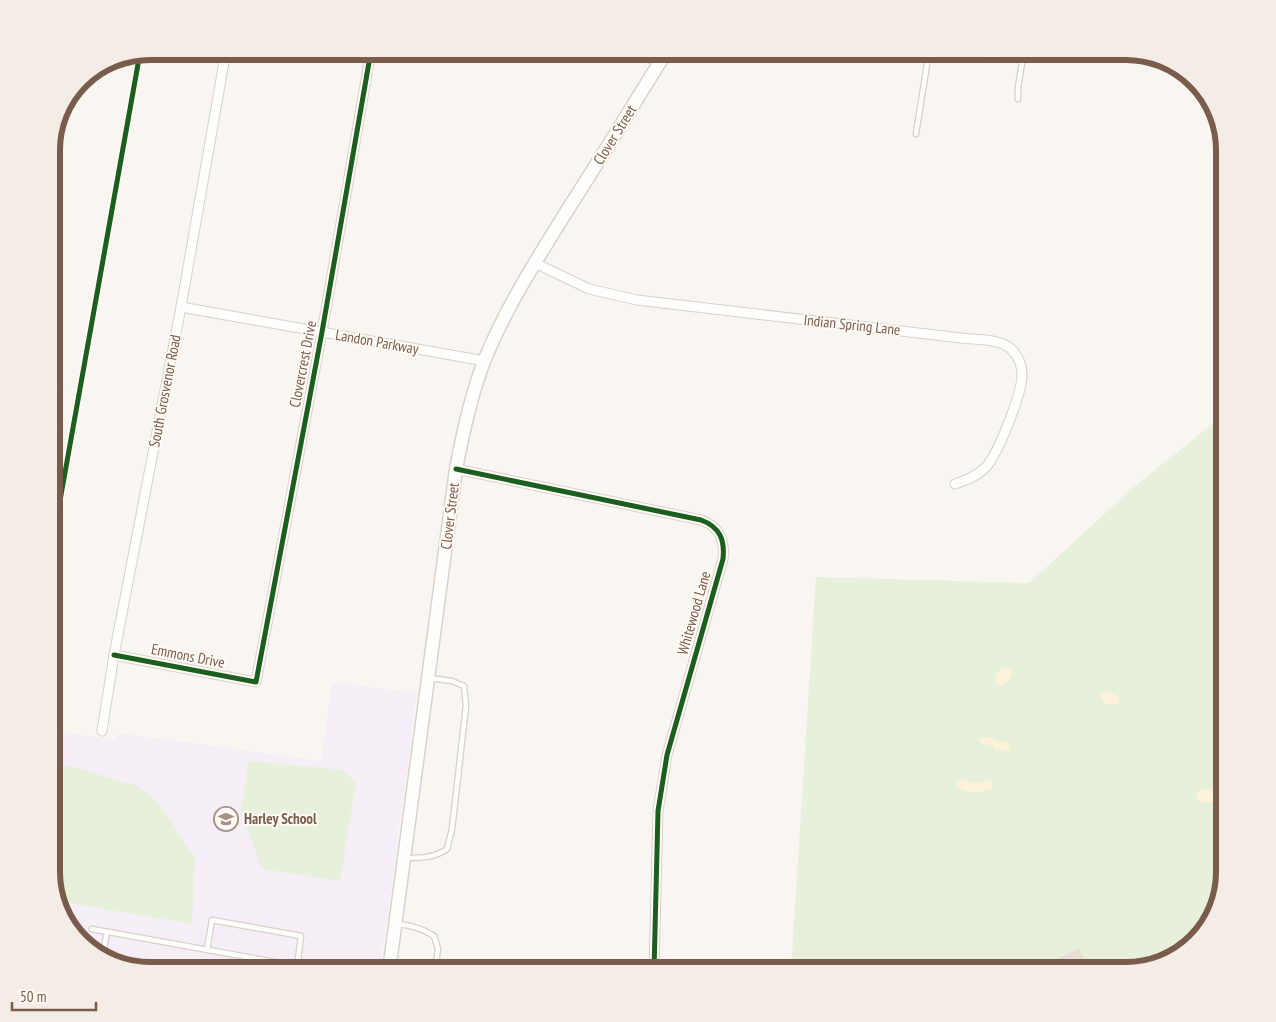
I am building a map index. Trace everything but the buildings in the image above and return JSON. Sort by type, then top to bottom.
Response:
[{"type":"main road","name":"Clover Street","points":[[390,962],[462,436],[485,360],[508,309],[662,60]]},
{"type":"street","name":"South Grosvenor Road","points":[[102,731],[114,655],[181,307],[224,60]]},
{"type":"street","name":"Clovercrest Drive","points":[[256,682],[322,332],[369,60]]},
{"type":"street","points":[[654,60],[660,63]]},
{"type":"street","name":"Indian Spring Lane","points":[[535,263],[589,289],[638,300],[1004,344],[1012,349],[1020,364],[1022,376],[1018,396],[992,460],[980,473],[955,484]]},
{"type":"street","name":"Landon Parkway","points":[[181,307],[485,360]]},
{"type":"street","name":"Whitewood Lane","points":[[456,469],[701,520],[717,529],[722,539],[723,559],[667,755],[662,779],[658,811],[654,962]]},
{"type":"street","name":"Emmons Drive","points":[[114,655],[256,682]]},
{"type":"lane","points":[[916,134],[928,60]]},
{"type":"lane","points":[[1018,99],[1022,60]]},
{"type":"lane","points":[[404,858],[438,856],[447,849],[452,829],[466,706],[464,686],[452,681],[428,677]]},
{"type":"lane","points":[[207,949],[212,920],[301,936],[298,962]]},
{"type":"lane","points":[[396,924],[413,926],[425,930],[434,936],[438,949],[436,962]]},
{"type":"lane","points":[[92,929],[276,962]]},
{"type":"lane","points":[[104,949],[107,932]]},
{"type":"shaded area","name":"Harley School","points":[[332,682],[417,693],[381,962],[144,962],[121,957],[100,947],[86,936],[72,917],[63,895],[60,878],[60,732],[116,740],[119,733],[321,761]]},
{"type":"green space","points":[[962,60],[994,60],[994,64]]},
{"type":"green space","points":[[1216,421],[1216,872],[1211,901],[1201,922],[1190,936],[1166,953],[1132,962],[792,962],[816,577],[1029,583],[1135,486]]},
{"type":"green space","points":[[249,761],[344,770],[356,783],[340,881],[262,869],[241,810]]},
{"type":"green space","points":[[60,763],[138,786],[161,806],[195,858],[192,924],[66,902],[60,878]]},
{"type":"sand","points":[[1004,668],[1011,669],[1012,673],[1008,682],[1001,686],[994,683],[997,673]]},
{"type":"sand","points":[[1108,692],[1118,696],[1120,700],[1117,704],[1107,704],[1101,701],[1101,694]]},
{"type":"sand","points":[[991,737],[1009,743],[1011,746],[1009,751],[995,750],[992,744],[984,746],[980,742],[980,738]]},
{"type":"sand","points":[[957,779],[977,783],[989,780],[994,787],[980,792],[971,792],[957,786]]},
{"type":"sand","points":[[1205,788],[1216,793],[1216,801],[1204,803],[1196,799],[1198,791]]},
{"type":"cycle path","points":[[114,655],[256,682],[322,332],[369,60]]},
{"type":"cycle path","points":[[60,501],[139,61]]},
{"type":"cycle path","points":[[456,469],[701,520],[713,526],[720,535],[723,546],[723,559],[667,755],[658,811],[654,962]]},
{"type":"place","name":"Harley School","points":[[226,819]]}]
